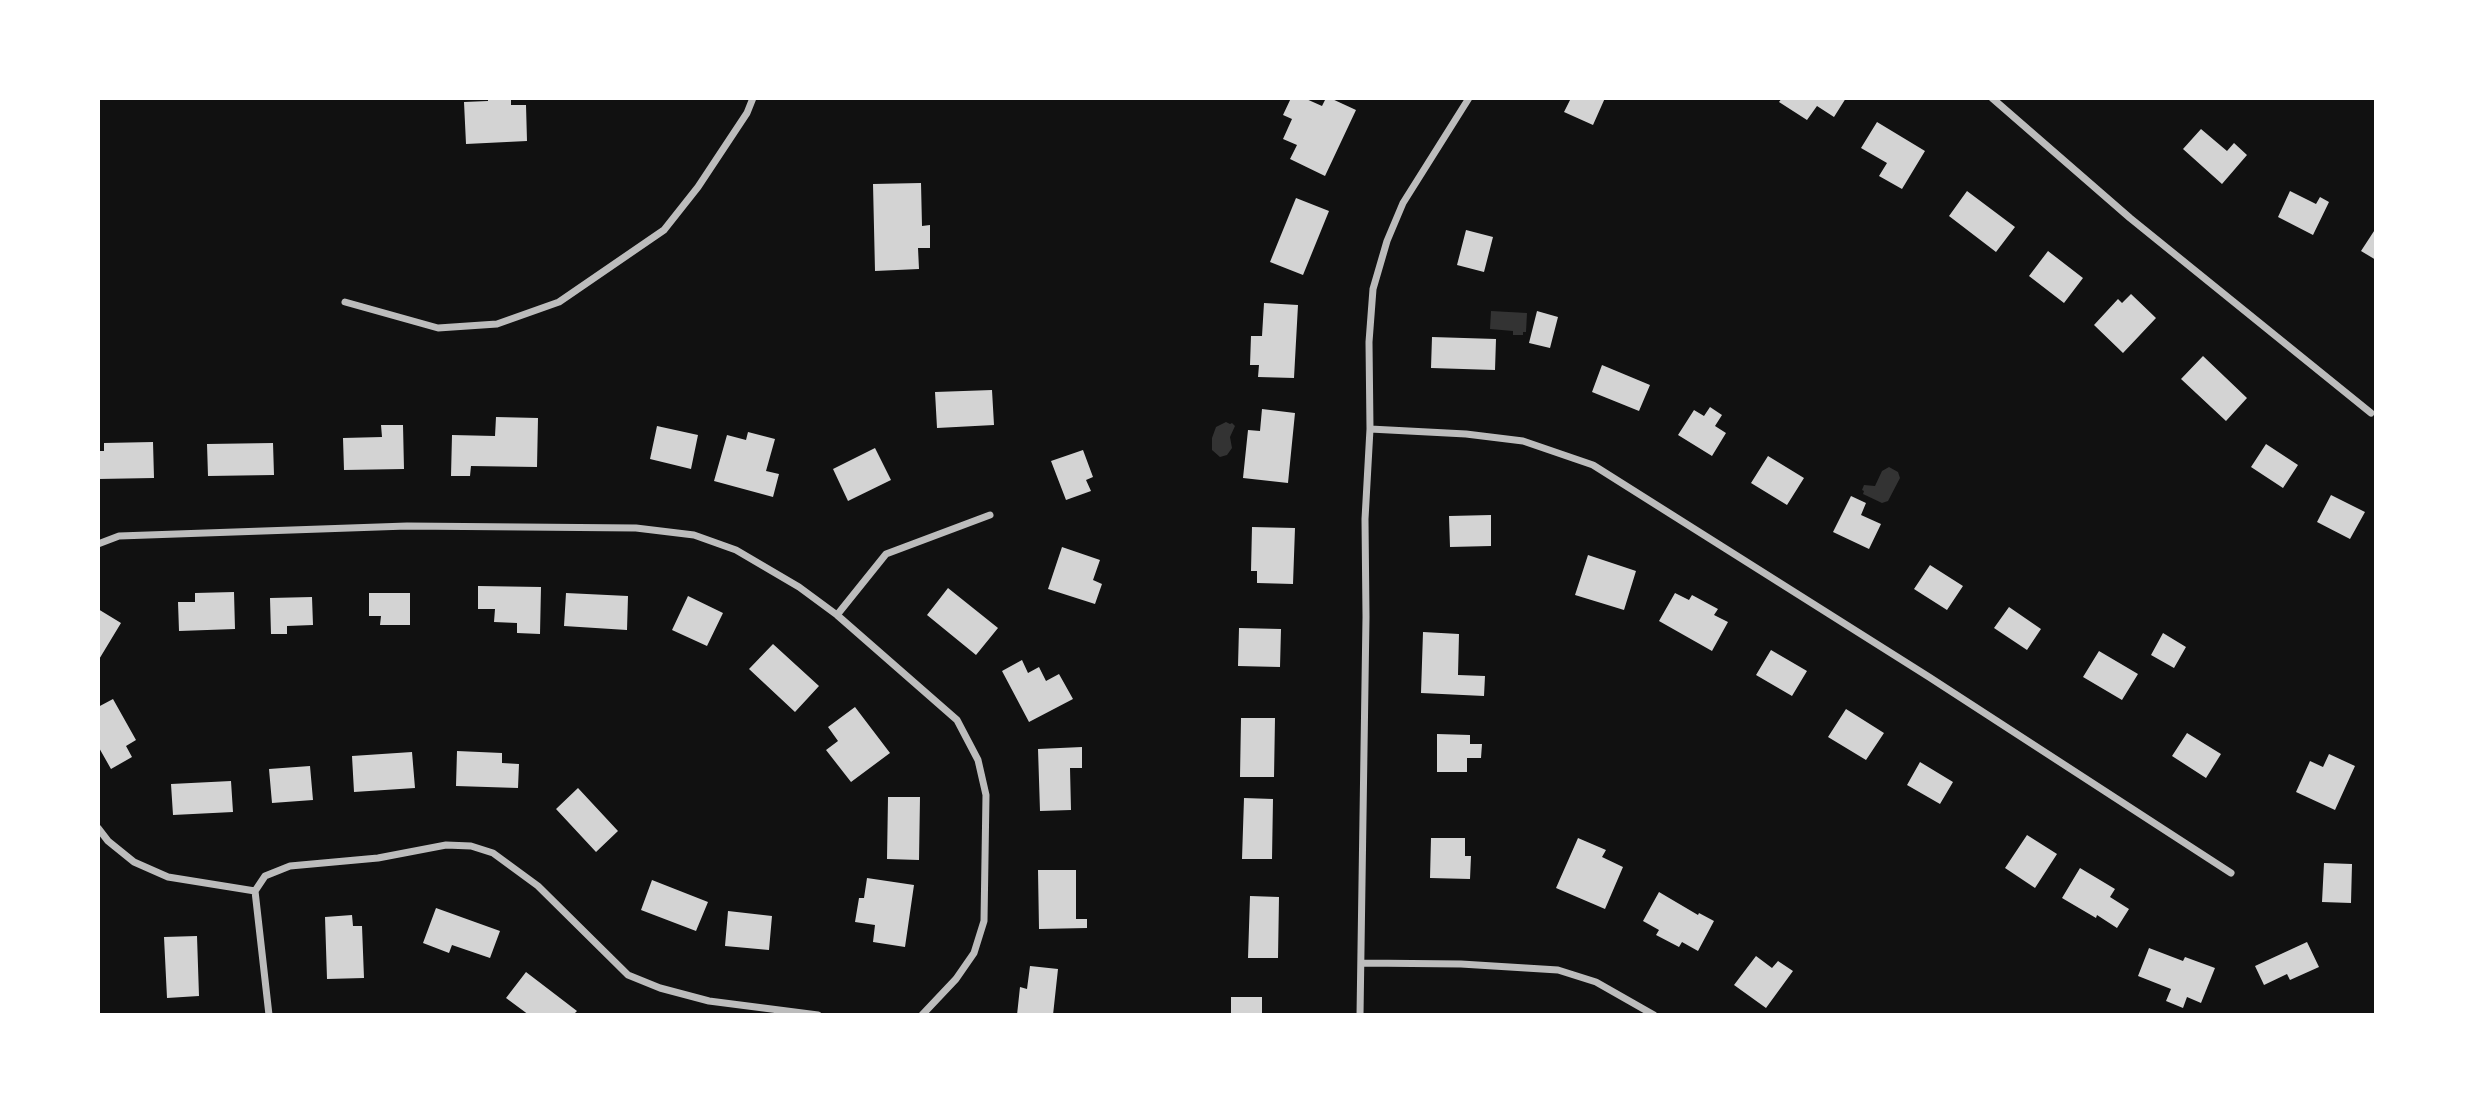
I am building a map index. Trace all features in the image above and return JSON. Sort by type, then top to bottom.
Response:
[{"type":"street","points":[[345,302],[438,328],[497,324],[559,302],[664,230],[747,114],[752,98]]},
{"type":"street","points":[[1360,1015],[1363,963],[1361,916],[1365,519],[1373,289],[1387,241],[1403,203],[1469,98]]},
{"type":"street","points":[[1992,98],[2130,218],[2371,413]]},
{"type":"street","points":[[1370,429],[1466,434],[1523,441],[1593,465],[1929,677],[2231,873]]},
{"type":"street","points":[[837,615],[886,554],[990,515]]},
{"type":"street","points":[[98,544],[119,536],[393,527],[636,528],[694,535],[736,550],[799,587],[837,615],[957,720],[978,760],[986,794],[984,921],[974,953],[956,979],[922,1015]]},
{"type":"street","points":[[98,828],[108,841],[134,862],[169,877],[255,891]]},
{"type":"street","points":[[269,1015],[255,891],[265,876],[290,866],[378,858],[446,845],[471,846],[493,853],[538,887],[628,975],[660,988],[709,1001],[818,1015]]},
{"type":"street","points":[[1363,963],[1461,964],[1558,970],[1596,982],[1654,1015]]},
{"type":"shaded area","points":[[1491,311],[1527,313],[1526,332],[1523,332],[1523,335],[1513,335],[1513,331],[1490,329]]},
{"type":"shaded area","points":[[1226,422],[1235,426],[1230,437],[1232,448],[1227,455],[1220,457],[1212,450],[1212,438],[1216,427]]},
{"type":"shaded area","points":[[1889,467],[1898,472],[1900,478],[1888,501],[1882,503],[1863,494],[1864,485],[1875,486],[1882,471]]},
{"type":"building","points":[[488,98],[511,98],[511,105],[526,105],[527,141],[466,144],[464,102],[488,101]]},
{"type":"building","points":[[1291,98],[1304,98],[1322,106],[1326,98],[1330,98],[1356,110],[1325,176],[1290,159],[1297,145],[1283,139],[1292,119],[1283,115]]},
{"type":"building","points":[[1571,98],[1605,98],[1593,125],[1564,112]]},
{"type":"building","points":[[1782,98],[1846,98],[1834,117],[1817,106],[1807,120],[1779,102]]},
{"type":"building","points":[[1877,122],[1925,151],[1902,189],[1879,176],[1887,163],[1861,148]]},
{"type":"building","points":[[2201,129],[2227,151],[2234,143],[2247,155],[2222,184],[2183,149]]},
{"type":"building","points":[[921,183],[922,226],[930,225],[930,248],[918,248],[919,269],[875,271],[873,184]]},
{"type":"building","points":[[1967,191],[2015,227],[1996,252],[1949,216]]},
{"type":"building","points":[[2290,191],[2316,204],[2320,197],[2329,202],[2313,235],[2278,217]]},
{"type":"building","points":[[1296,198],[1329,211],[1303,275],[1270,262]]},
{"type":"building","points":[[2376,228],[2376,260],[2361,251]]},
{"type":"building","points":[[1466,230],[1493,237],[1484,272],[1457,265]]},
{"type":"building","points":[[2048,251],[2083,278],[2064,303],[2029,276]]},
{"type":"building","points":[[2131,294],[2156,318],[2123,353],[2094,325],[2118,299],[2122,303]]},
{"type":"building","points":[[1264,303],[1298,305],[1294,378],[1258,377],[1259,365],[1250,365],[1251,336],[1262,336]]},
{"type":"building","points":[[1537,311],[1558,317],[1550,348],[1529,343]]},
{"type":"building","points":[[1432,337],[1496,339],[1495,370],[1431,368]]},
{"type":"building","points":[[2203,356],[2247,398],[2226,421],[2181,379]]},
{"type":"building","points":[[1602,365],[1650,385],[1639,411],[1592,392]]},
{"type":"building","points":[[992,390],[994,425],[937,428],[935,392]]},
{"type":"building","points":[[1710,407],[1722,415],[1715,426],[1726,433],[1712,456],[1678,435],[1694,410],[1704,416]]},
{"type":"building","points":[[1262,409],[1295,413],[1288,483],[1243,478],[1248,430],[1260,431]]},
{"type":"building","points":[[496,417],[538,418],[537,467],[471,466],[470,476],[451,476],[452,435],[495,436]]},
{"type":"building","points":[[381,425],[403,425],[404,469],[344,470],[343,438],[382,437]]},
{"type":"building","points":[[657,426],[698,435],[691,469],[650,459]]},
{"type":"building","points":[[748,432],[775,439],[766,471],[779,474],[773,497],[714,481],[727,435],[746,440]]},
{"type":"building","points":[[153,442],[154,478],[98,479],[98,451],[104,451],[104,443]]},
{"type":"building","points":[[273,443],[274,475],[208,476],[207,444]]},
{"type":"building","points":[[2266,444],[2298,465],[2283,488],[2251,467]]},
{"type":"building","points":[[875,448],[891,480],[848,501],[833,469]]},
{"type":"building","points":[[1083,450],[1093,477],[1086,480],[1091,491],[1066,500],[1051,461]]},
{"type":"building","points":[[1768,456],[1804,478],[1787,505],[1751,483]]},
{"type":"building","points":[[2331,495],[2365,512],[2350,539],[2317,522]]},
{"type":"building","points":[[1851,496],[1866,503],[1861,515],[1881,524],[1869,549],[1833,532]]},
{"type":"building","points":[[1491,515],[1491,546],[1450,547],[1449,516]]},
{"type":"building","points":[[1252,527],[1295,528],[1293,584],[1257,583],[1257,571],[1251,571]]},
{"type":"building","points":[[1062,547],[1100,560],[1093,580],[1102,584],[1095,604],[1048,589]]},
{"type":"building","points":[[1588,555],[1636,571],[1624,610],[1575,595]]},
{"type":"building","points":[[1930,565],[1963,586],[1947,610],[1914,589]]},
{"type":"building","points":[[478,586],[541,587],[540,634],[517,633],[517,623],[494,622],[495,609],[478,609]]},
{"type":"building","points":[[948,588],[998,628],[976,655],[927,615]]},
{"type":"building","points":[[234,592],[235,629],[179,631],[178,602],[195,602],[195,593]]},
{"type":"building","points":[[369,593],[410,593],[410,625],[380,625],[381,616],[369,616]]},
{"type":"building","points":[[566,593],[628,596],[627,630],[564,626]]},
{"type":"building","points":[[1675,593],[1689,600],[1692,595],[1718,609],[1714,615],[1728,622],[1712,651],[1659,621]]},
{"type":"building","points":[[688,596],[723,613],[707,646],[672,630]]},
{"type":"building","points":[[312,597],[313,625],[287,626],[287,634],[271,634],[270,598]]},
{"type":"building","points":[[2009,607],[2041,629],[2027,650],[1994,628]]},
{"type":"building","points":[[98,609],[121,623],[98,661]]},
{"type":"building","points":[[1239,628],[1281,629],[1280,667],[1238,666]]},
{"type":"building","points":[[1423,632],[1459,634],[1458,675],[1485,676],[1484,696],[1421,693]]},
{"type":"building","points":[[2163,633],[2186,647],[2174,668],[2151,655]]},
{"type":"building","points":[[773,644],[819,686],[795,712],[749,669]]},
{"type":"building","points":[[1771,650],[1807,671],[1792,696],[1756,675]]},
{"type":"building","points":[[2099,651],[2138,674],[2122,700],[2083,677]]},
{"type":"building","points":[[1022,660],[1028,673],[1039,667],[1046,681],[1059,674],[1073,699],[1029,722],[1002,671]]},
{"type":"building","points":[[113,699],[136,740],[126,746],[132,757],[111,769],[98,746],[98,707]]},
{"type":"building","points":[[855,707],[890,753],[851,782],[826,750],[838,741],[828,727]]},
{"type":"building","points":[[1846,709],[1884,733],[1866,760],[1828,737]]},
{"type":"building","points":[[1241,718],[1275,718],[1274,777],[1240,777]]},
{"type":"building","points":[[2187,733],[2221,754],[2206,778],[2172,756]]},
{"type":"building","points":[[1437,734],[1470,735],[1470,744],[1482,744],[1481,758],[1467,758],[1467,772],[1437,772]]},
{"type":"building","points":[[1082,747],[1082,768],[1070,768],[1071,810],[1040,811],[1038,749]]},
{"type":"building","points":[[457,751],[502,753],[502,763],[519,764],[518,788],[456,786]]},
{"type":"building","points":[[412,752],[415,788],[354,792],[352,756]]},
{"type":"building","points":[[2329,754],[2355,766],[2335,810],[2296,792],[2310,761],[2323,767]]},
{"type":"building","points":[[1920,762],[1953,782],[1940,804],[1907,785]]},
{"type":"building","points":[[310,766],[313,800],[272,803],[269,769]]},
{"type":"building","points":[[231,781],[233,812],[173,815],[171,784]]},
{"type":"building","points":[[578,788],[618,831],[596,852],[556,809]]},
{"type":"building","points":[[888,797],[920,797],[919,860],[887,859]]},
{"type":"building","points":[[1244,798],[1273,799],[1272,859],[1242,859]]},
{"type":"building","points":[[2027,835],[2057,854],[2035,888],[2005,868]]},
{"type":"building","points":[[1431,838],[1465,838],[1465,856],[1471,856],[1470,879],[1430,878]]},
{"type":"building","points":[[1578,838],[1606,850],[1602,857],[1623,867],[1605,909],[1556,888]]},
{"type":"building","points":[[2324,863],[2352,864],[2351,903],[2322,902]]},
{"type":"building","points":[[2080,868],[2115,889],[2110,897],[2129,909],[2117,928],[2062,898]]},
{"type":"building","points":[[1038,870],[1076,870],[1076,919],[1087,919],[1087,928],[1039,929]]},
{"type":"building","points":[[867,878],[914,885],[905,947],[873,942],[875,925],[855,922],[859,898],[864,898]]},
{"type":"building","points":[[652,880],[708,902],[696,931],[641,910]]},
{"type":"building","points":[[1659,892],[1698,915],[1699,913],[1714,921],[1698,951],[1682,942],[1679,947],[1656,935],[1659,930],[1643,921]]},
{"type":"building","points":[[1250,896],[1279,897],[1278,958],[1248,958]]},
{"type":"building","points":[[436,908],[500,931],[490,958],[452,945],[449,953],[423,943]]},
{"type":"building","points":[[728,911],[772,916],[769,950],[725,946]]},
{"type":"building","points":[[352,915],[353,926],[362,926],[364,978],[327,979],[325,917]]},
{"type":"building","points":[[197,936],[199,996],[167,998],[164,937]]},
{"type":"building","points":[[2307,942],[2319,967],[2290,980],[2287,974],[2264,985],[2255,966]]},
{"type":"building","points":[[2149,948],[2183,961],[2185,957],[2215,968],[2201,1003],[2187,997],[2183,1008],[2166,1001],[2171,989],[2138,976]]},
{"type":"building","points":[[1756,956],[1772,968],[1778,961],[1793,971],[1766,1008],[1734,985]]},
{"type":"building","points":[[1030,966],[1058,969],[1053,1015],[1017,1015],[1020,987],[1027,989]]},
{"type":"building","points":[[526,972],[577,1011],[573,1015],[529,1015],[506,998]]},
{"type":"building","points":[[1231,997],[1262,997],[1262,1015],[1231,1015]]}]
